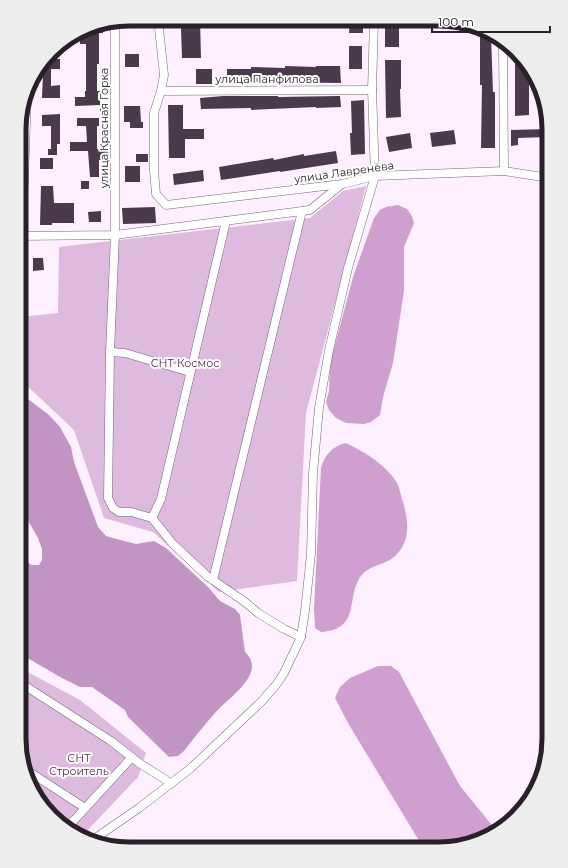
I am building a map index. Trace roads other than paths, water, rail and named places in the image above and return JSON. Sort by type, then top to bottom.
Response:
[{"type":"street","points":[[159,26],[164,75],[161,91]]},
{"type":"street","points":[[98,836],[192,768],[261,702],[284,673],[300,637],[305,611],[311,554],[313,473],[319,408],[329,350],[348,268],[375,176],[372,90],[374,26]]},
{"type":"street","name":"улица Красная Горка","points":[[115,27],[115,235],[110,352],[108,498],[113,508],[119,512],[131,512],[152,518]]},
{"type":"street","points":[[503,48],[504,171]]},
{"type":"street","name":"улица Панфилова","points":[[161,91],[372,90]]},
{"type":"street","name":"улица Лавренёва","points":[[161,91],[154,112],[154,171],[156,194],[166,205],[342,184],[375,176],[504,171],[542,177]]},
{"type":"street","points":[[26,236],[115,235],[310,210],[342,184]]},
{"type":"street","points":[[213,580],[302,211]]},
{"type":"street","points":[[226,221],[160,499],[152,518],[172,543],[213,580],[258,613],[300,637]]},
{"type":"street","points":[[110,352],[125,353],[190,372]]},
{"type":"street","points":[[26,686],[111,741],[139,763],[171,784]]},
{"type":"street","points":[[71,824],[132,757]]},
{"type":"street","points":[[33,774],[85,808]]},
{"type":"park label","name":"СНТ Космос","points":[[185,363]]},
{"type":"park label","name":"СНТ Строитель","points":[[79,764]]}]
